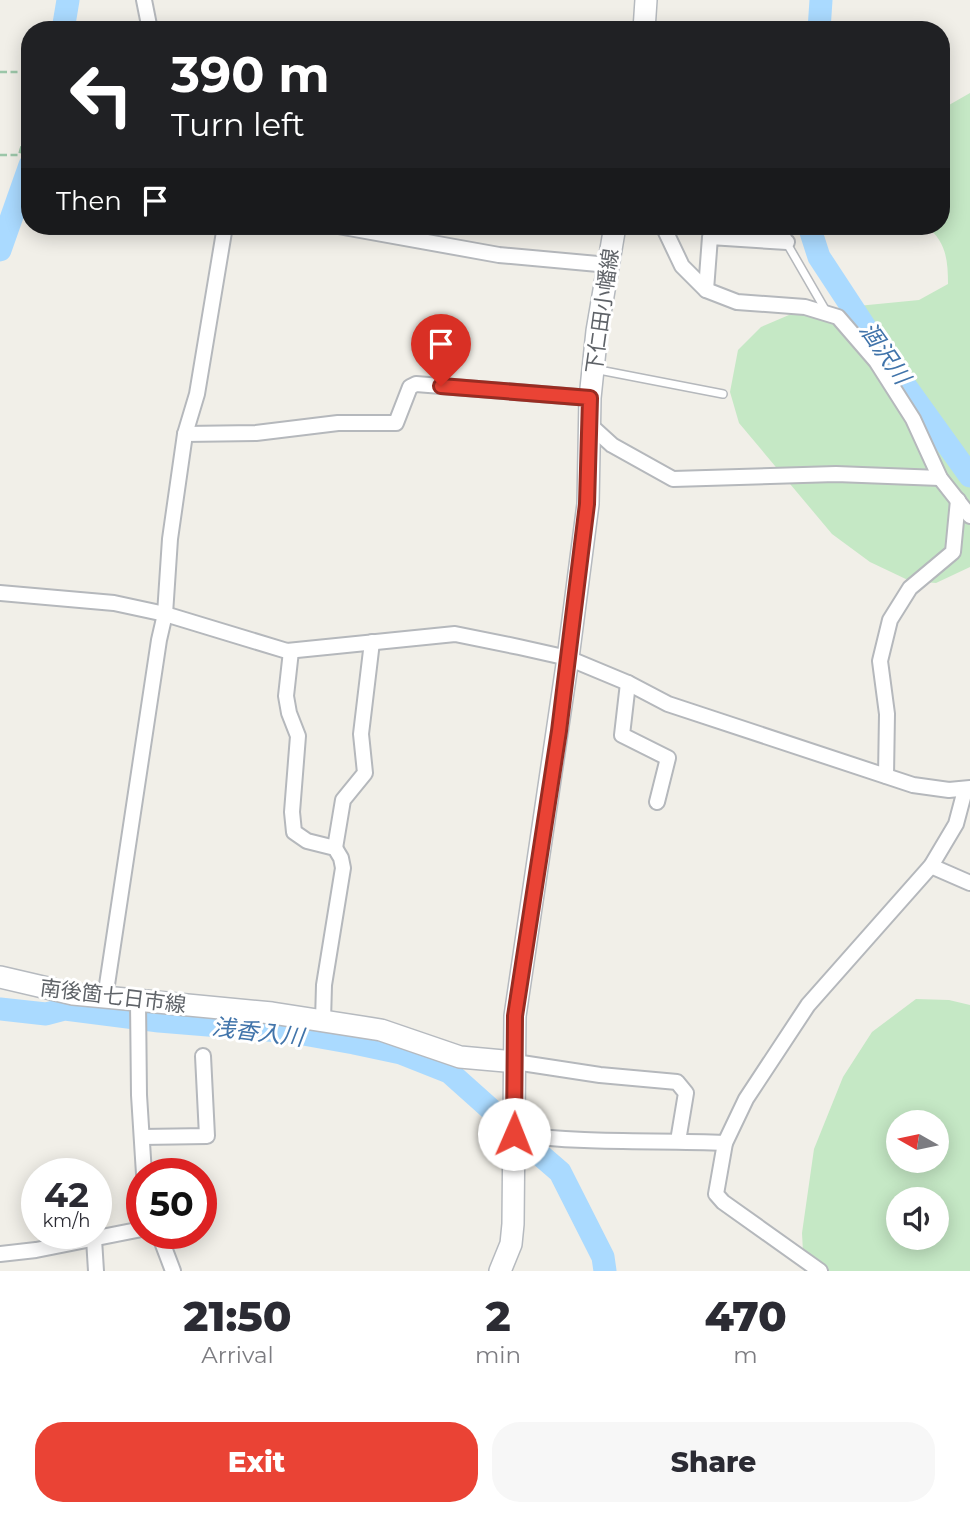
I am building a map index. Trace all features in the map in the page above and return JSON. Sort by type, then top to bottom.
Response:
[{"type":"main road","points":[[645,21],[646,0]]},
{"type":"main road","name":"下仁田小幡線","points":[[500,1271],[511,1244],[513,1223],[515,1016],[568,658],[587,504],[593,369],[613,235]]},
{"type":"main road","name":"南後箇七日市線","points":[[0,977],[42,989],[105,998],[138,1015],[272,1013],[398,1034],[460,1056],[515,1062]]},
{"type":"street","points":[[144,0],[148,21]]},
{"type":"street","points":[[105,998],[165,614],[170,539],[185,434],[197,394],[224,235]]},
{"type":"street","points":[[388,235],[499,255],[608,265]]},
{"type":"street","points":[[670,235],[682,266],[706,290],[737,302],[805,307],[838,317],[876,361],[913,419],[940,478],[970,516]]},
{"type":"street","points":[[706,290],[710,237],[788,242]]},
{"type":"street","points":[[185,434],[266,432],[338,423],[396,423],[410,387],[416,384],[590,398]]},
{"type":"street","points":[[590,425],[612,445],[673,478],[836,474],[940,478]]},
{"type":"street","points":[[886,776],[887,714],[880,661],[890,620],[910,587],[953,551],[958,500]]},
{"type":"street","points":[[0,593],[114,603],[165,614],[291,651],[455,634],[568,658],[628,683],[668,704],[714,721],[913,785],[948,790],[968,789],[956,824],[931,866],[800,1015],[746,1099],[725,1143],[716,1194],[723,1202],[820,1271]]},
{"type":"street","points":[[323,1021],[324,985],[343,868],[335,848],[344,800],[365,773],[361,734],[372,642]]},
{"type":"street","points":[[291,651],[286,696],[298,736],[292,812],[295,832],[307,841],[335,848]]},
{"type":"street","points":[[628,683],[622,735],[668,758],[657,802]]},
{"type":"street","points":[[931,866],[970,883]]},
{"type":"street","points":[[138,1015],[143,1158]]},
{"type":"street","points":[[142,1137],[207,1136],[203,1056]]},
{"type":"street","points":[[515,1062],[600,1075],[677,1082],[686,1093],[678,1141]]},
{"type":"street","points":[[514,1134],[565,1141],[725,1143]]},
{"type":"street","points":[[0,1254],[41,1249]]},
{"type":"street","points":[[95,1249],[96,1271]]},
{"type":"street","points":[[165,1249],[173,1271]]},
{"type":"lane","points":[[787,235],[828,314]]},
{"type":"lane","points":[[593,369],[723,394]]},
{"type":"path","points":[[0,72],[21,72]]},
{"type":"path","points":[[0,155],[19,155],[21,148]]},
{"type":"green space","points":[[970,93],[970,567],[936,583],[910,581],[870,562],[832,534],[739,423],[730,392],[738,350],[761,327],[796,312],[919,300],[948,284],[944,252],[936,235],[950,235],[950,104]]},
{"type":"green space","points":[[916,999],[949,1000],[970,1005],[970,1271],[804,1271],[802,1233],[814,1149],[843,1077],[872,1032]]},
{"type":"waterway","name":"浅香入川","points":[[64,21],[68,0]]},
{"type":"waterway","name":"涸沢川","points":[[820,21],[821,0]]},
{"type":"waterway","name":"浅香入川","points":[[0,250],[21,190]]},
{"type":"waterway","name":"涸沢川","points":[[812,235],[819,257],[886,359],[970,476]]},
{"type":"waterway","name":"浅香入川","points":[[0,1009],[46,1014],[65,1009],[159,1021],[292,1032],[354,1043],[401,1053],[449,1072],[496,1114]]},
{"type":"waterway","name":"浅香入川","points":[[531,1147],[560,1172],[603,1257],[605,1271]]},
{"type":"route","points":[[441,386],[590,398],[587,504],[559,731],[515,1016],[514,1134]]}]
